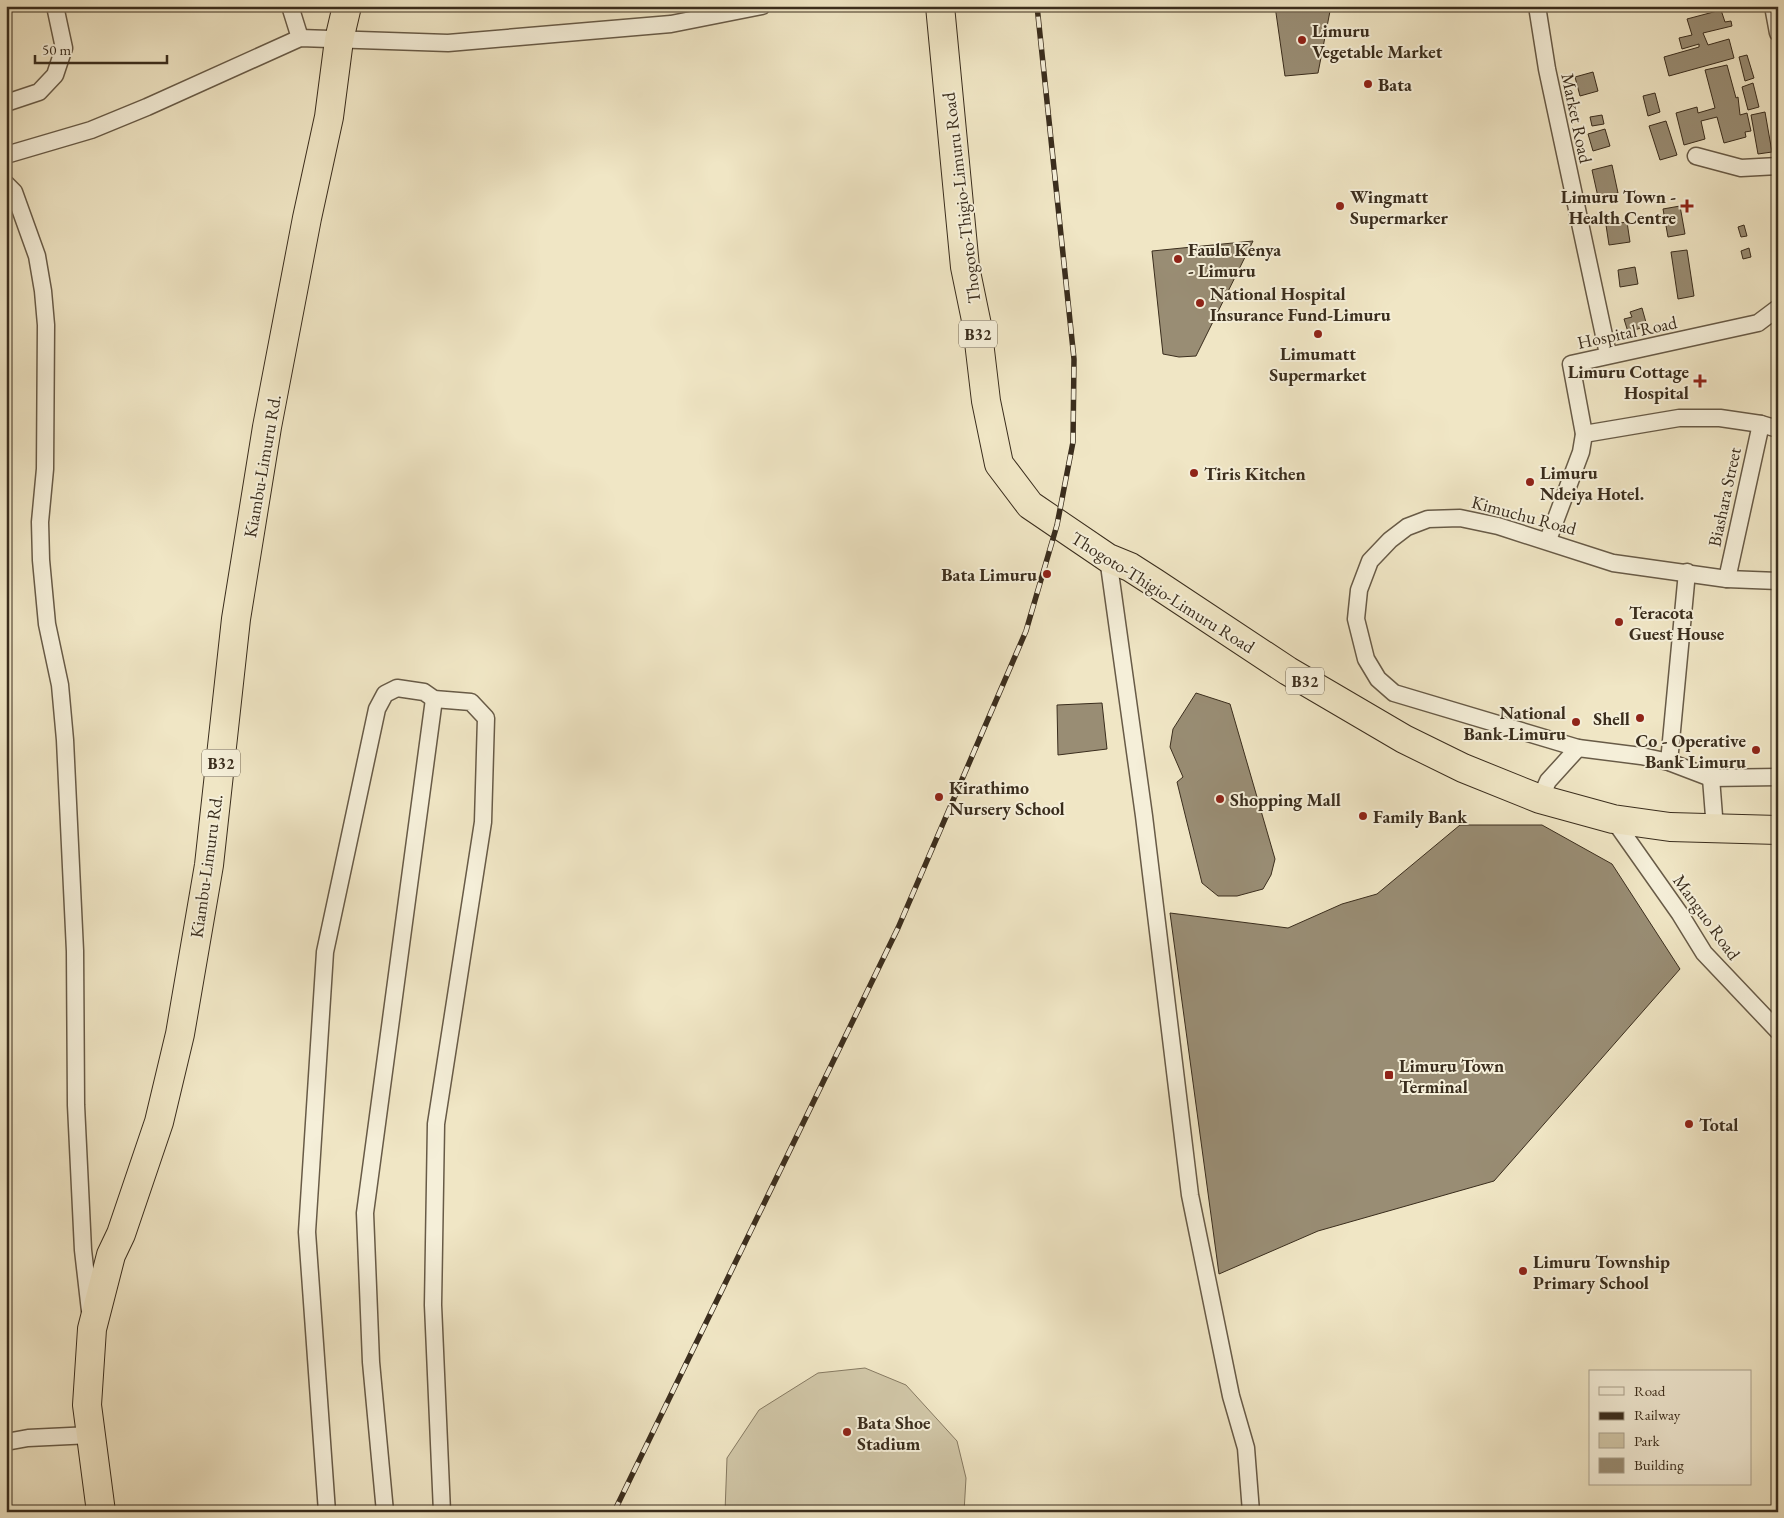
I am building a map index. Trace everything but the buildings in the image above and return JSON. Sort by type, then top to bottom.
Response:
[{"type":"highway","name":"Kiambu-Limuru Rd.","points":[[101,1512],[87,1405],[92,1329],[111,1255],[122,1234],[159,1122],[180,1034],[209,865],[236,619],[267,427],[307,218],[329,117],[339,40],[347,6]]},
{"type":"highway","name":"Thogoto-Thigio-Limuru Road","points":[[940,6],[965,267],[999,464],[1030,505],[1108,558],[1130,567],[1288,671],[1404,739],[1463,768],[1540,799],[1613,819],[1670,827],[1778,830]]},
{"type":"street","points":[[6,103],[39,92],[55,75],[64,48],[55,6]]},
{"type":"street","points":[[290,6],[300,38]]},
{"type":"street","points":[[6,155],[91,130],[147,108],[300,38],[458,42],[670,24],[762,6]]},
{"type":"street","name":"Market Road","points":[[1537,6],[1546,69],[1608,354]]},
{"type":"street","points":[[1773,6],[1778,33]]},
{"type":"street","points":[[1696,156],[1741,168],[1778,166]]},
{"type":"street","points":[[6,184],[14,192],[28,230],[44,291],[46,333],[45,468],[40,522],[41,560],[47,624],[60,685],[65,740],[75,951],[78,1142],[83,1250],[92,1329]]},
{"type":"street","name":"Hospital Road","points":[[1548,540],[1573,474],[1584,434],[1571,364],[1608,354],[1758,322],[1778,308]]},
{"type":"street","points":[[1584,434],[1678,418],[1720,418],[1761,424],[1778,429]]},
{"type":"street","name":"Biashara Street","points":[[1726,579],[1761,424]]},
{"type":"street","name":"Kimuchu Road","points":[[1778,581],[1726,579],[1613,563],[1548,540],[1460,518],[1428,519],[1407,527],[1390,540],[1370,562],[1359,590],[1356,619],[1366,660],[1378,679],[1394,693],[1578,748],[1642,756],[1669,762],[1711,778],[1778,777]]},
{"type":"street","points":[[1108,558],[1144,816],[1190,1195],[1231,1396],[1246,1448],[1251,1512]]},
{"type":"street","points":[[1669,762],[1687,572]]},
{"type":"street","points":[[327,1512],[307,1232],[325,952],[377,709],[385,694],[397,688],[424,692],[434,699],[471,702],[486,718],[482,822],[436,1124],[433,1305],[442,1512]]},
{"type":"street","points":[[385,1512],[371,1362],[365,1213],[434,699]]},
{"type":"street","points":[[1540,799],[1548,782],[1578,748]]},
{"type":"street","points":[[1711,778],[1715,829]]},
{"type":"street","name":"Manguo Road","points":[[1613,819],[1680,914],[1704,954],[1778,1031]]},
{"type":"street","points":[[6,1442],[28,1438],[91,1434]]},
{"type":"green space","name":"Bata Shoe Stadium","points":[[865,1368],[906,1385],[957,1441],[966,1478],[964,1512],[725,1512],[727,1458],[759,1410],[818,1373]]},
{"type":"railway","points":[[614,1512],[898,928],[1026,631],[1057,525],[1073,442],[1074,359],[1037,6]]},
{"type":"place","name":"Limuru Vegetable Market","points":[[1302,40]]},
{"type":"place","name":"Bata","points":[[1368,84]]},
{"type":"place","name":"Wingmatt Supermarker","points":[[1340,206]]},
{"type":"place","name":"Limuru Town - Health Centre","points":[[1687,206]]},
{"type":"place","name":"Faulu Kenya - Limuru","points":[[1178,259]]},
{"type":"place","name":"National Hospital Insurance Fund-Limuru","points":[[1200,303]]},
{"type":"place","name":"Limumatt Supermarket","points":[[1318,334]]},
{"type":"place","name":"Limuru Cottage Hospital","points":[[1700,381]]},
{"type":"place","name":"Tiris Kitchen","points":[[1194,473]]},
{"type":"place","name":"Limuru Ndeiya Hotel.","points":[[1530,482]]},
{"type":"place","name":"Bata Limuru","points":[[1047,574]]},
{"type":"place","name":"Teracota Guest House","points":[[1619,622]]},
{"type":"place","name":"Shell","points":[[1640,718]]},
{"type":"place","name":"National Bank-Limuru","points":[[1576,722]]},
{"type":"place","name":"Co - Operative Bank Limuru","points":[[1756,750]]},
{"type":"place","name":"Kirathimo Nursery School","points":[[939,797]]},
{"type":"place","name":"Shopping Mall","points":[[1220,799]]},
{"type":"place","name":"Family Bank","points":[[1363,816]]},
{"type":"place","name":"Limuru Town Terminal","points":[[1389,1075]]},
{"type":"place","name":"Total","points":[[1689,1124]]},
{"type":"place","name":"Limuru Township Primary School","points":[[1523,1271]]},
{"type":"place","name":"Bata Shoe Stadium","points":[[847,1432]]}]
